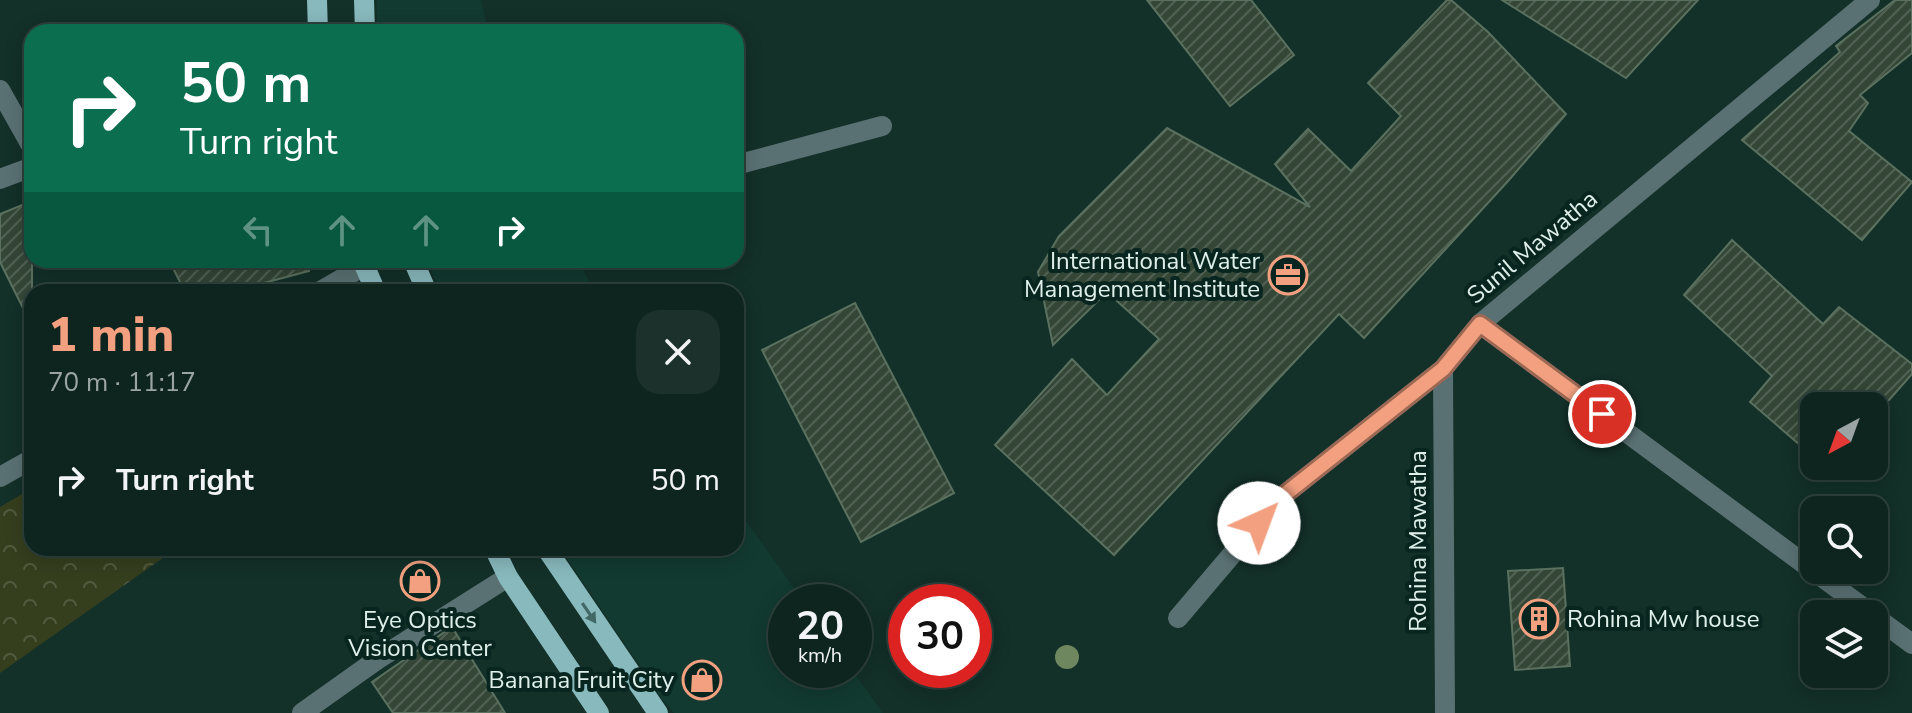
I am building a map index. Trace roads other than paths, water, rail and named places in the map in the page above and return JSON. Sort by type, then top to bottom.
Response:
[{"type":"main road","points":[[317,0],[318,24]]},
{"type":"main road","points":[[364,0],[365,24]]},
{"type":"main road","points":[[498,556],[508,577],[599,713]]},
{"type":"main road","points":[[551,556],[658,713]]},
{"type":"street","name":"Sunil Mawatha","points":[[1178,618],[1279,499],[1443,369],[1480,324],[1870,0]]},
{"type":"street","points":[[0,90],[24,133]]},
{"type":"street","points":[[744,163],[882,126]]},
{"type":"street","points":[[0,179],[24,170]]},
{"type":"street","points":[[331,284],[355,268]]},
{"type":"street","points":[[1480,324],[1853,600]]},
{"type":"street","name":"Rohina Mawatha","points":[[1443,369],[1445,713]]},
{"type":"street","points":[[0,477],[24,464]]},
{"type":"street","points":[[302,713],[378,659],[508,577]]},
{"type":"street","points":[[1888,626],[1912,644]]},
{"type":"place","name":"International Water Management Institute","points":[[1288,275]]},
{"type":"place","name":"Eye Optics Vision Center","points":[[420,581]]},
{"type":"place","name":"Rohina Mw house","points":[[1539,619]]},
{"type":"place","name":"Banana Fruit City","points":[[702,680]]}]
